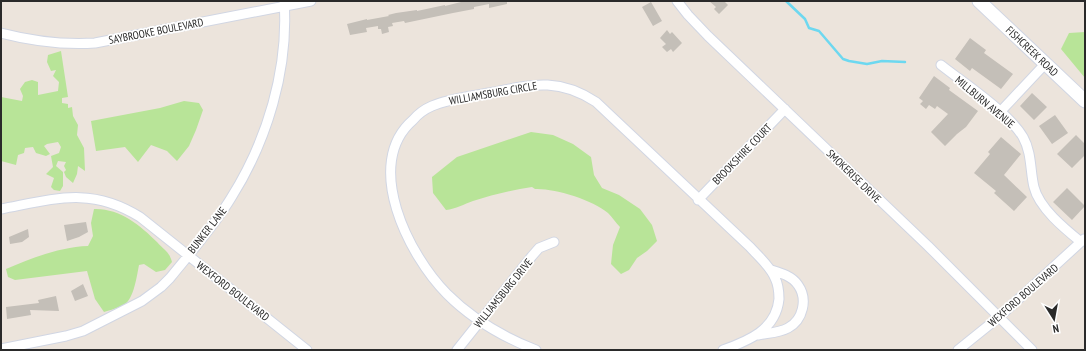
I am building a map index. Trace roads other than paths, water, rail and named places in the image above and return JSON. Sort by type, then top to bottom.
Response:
[{"type":"main road","name":"FISHCREEK ROAD","points":[[979,1],[1085,101]]},
{"type":"street","name":"SAYBROOKE BOULEVARD","points":[[1,33],[54,43],[95,43],[284,4],[310,1]]},
{"type":"street","name":"SMOKERISE DRIVE","points":[[677,1],[708,36],[928,246],[1032,350]]},
{"type":"street","name":"BUNKER LANE","points":[[1,349],[38,346],[83,331],[142,301],[161,287],[188,255],[232,198],[246,172],[261,138],[271,110],[281,63],[284,4]]},
{"type":"street","points":[[1000,112],[1046,63]]},
{"type":"street","name":"MILLBURN AVENUE","points":[[942,66],[1000,112],[1018,130],[1028,146],[1034,186],[1039,190],[1040,202],[1049,212],[1083,240]]},
{"type":"street","name":"WILLIAMSBURG CIRCLE","points":[[536,350],[518,343],[480,322],[448,295],[436,282],[410,243],[398,213],[390,182],[390,161],[398,137],[408,124],[432,106],[449,101],[534,85],[553,85],[574,90],[596,102],[698,200],[750,247],[771,270],[778,286],[778,304],[776,313],[771,322],[757,335],[723,350]]},
{"type":"street","name":"BROOKSHIRE COURT","points":[[698,200],[785,109]]},
{"type":"street","name":"WEXFORD BOULEVARD","points":[[1,209],[68,197],[104,200],[127,209],[140,217],[308,350]]},
{"type":"street","name":"WEXFORD BOULEVARD","points":[[958,350],[998,317],[1083,240]]},
{"type":"street","name":"WILLIAMSBURG DRIVE","points":[[457,350],[532,256],[540,248],[554,242]]},
{"type":"street","points":[[757,335],[787,329],[795,324],[800,317],[803,306],[802,294],[798,285],[783,274],[771,270]]},
{"type":"waterway","points":[[786,1],[805,19],[809,28],[819,31],[843,59],[867,64],[882,61],[905,62]]}]
